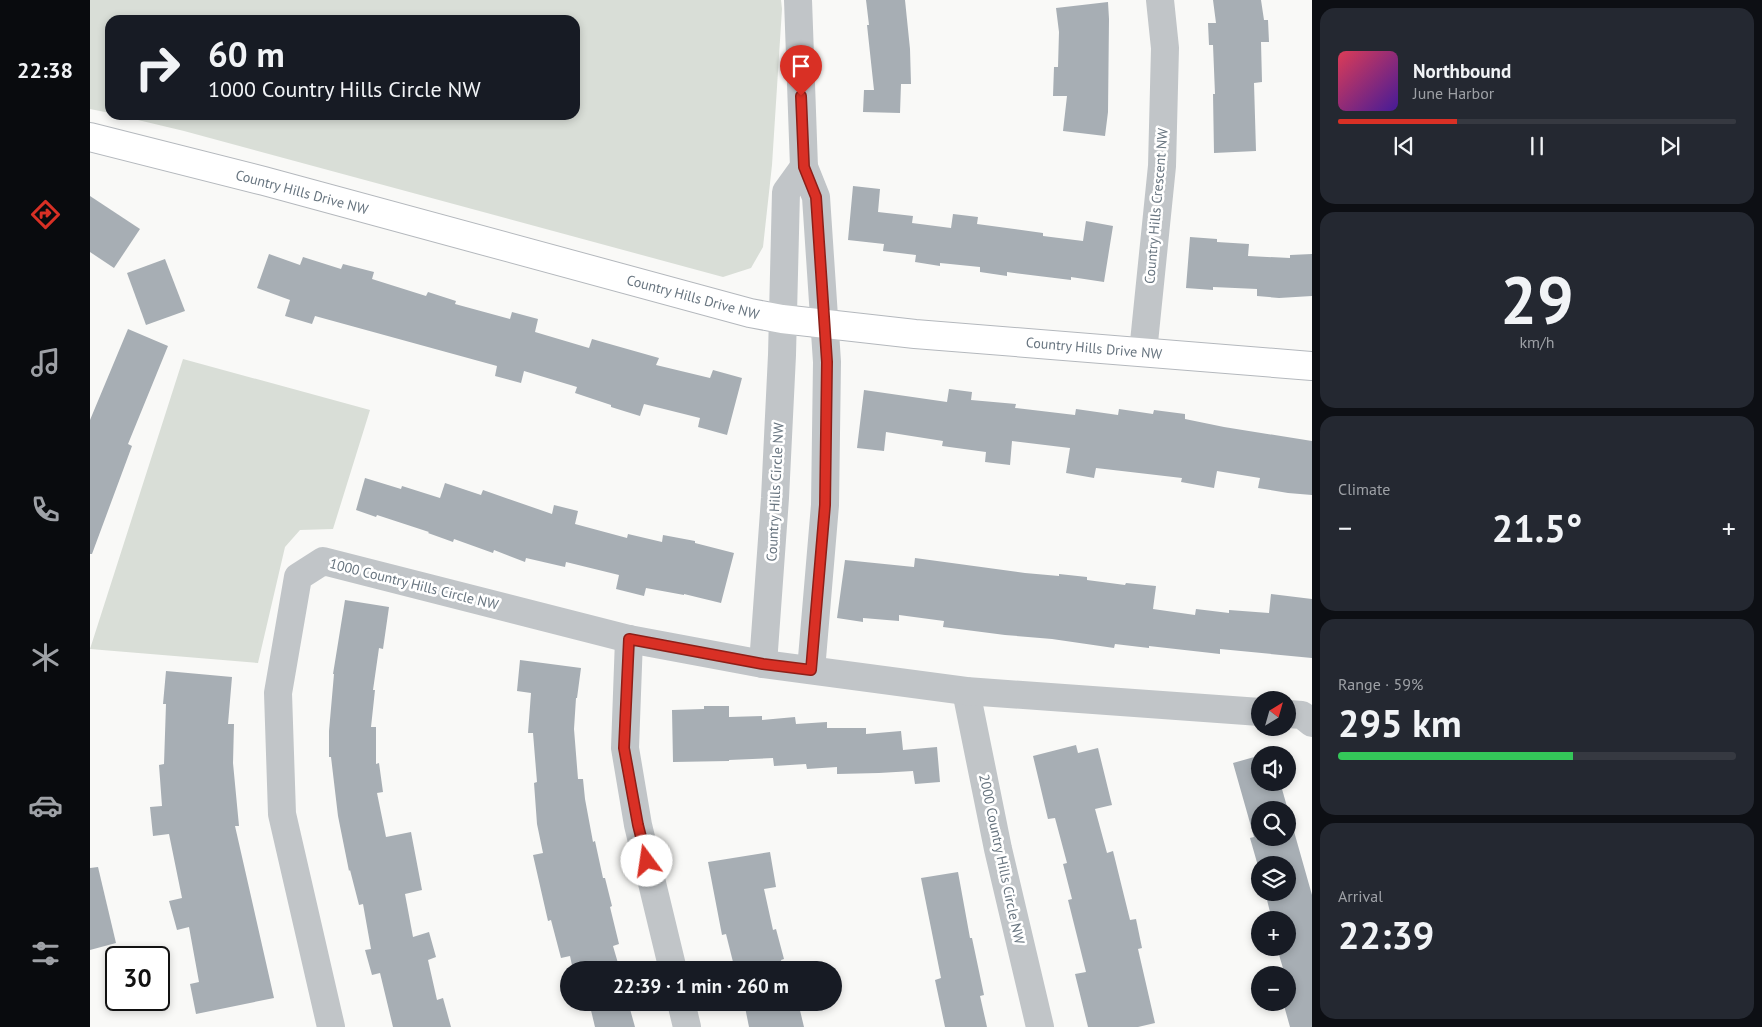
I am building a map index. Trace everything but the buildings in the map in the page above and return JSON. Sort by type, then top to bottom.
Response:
[{"type":"street","points":[[798,0],[804,167],[816,197],[827,362],[825,505],[811,670]]},
{"type":"street","name":"Country Hills Crescent NW","points":[[1143,352],[1162,166],[1165,48],[1160,0]]},
{"type":"street","name":"Country Hills Drive NW","points":[[90,138],[264,181],[750,313],[782,319],[916,334],[1312,366]]},
{"type":"street","points":[[782,319],[786,192],[804,167]]},
{"type":"street","name":"Country Hills Circle NW","points":[[763,664],[775,498],[782,319]]},
{"type":"street","name":"1000 Country Hills Circle NW","points":[[331,1027],[282,814],[278,693],[298,577],[323,561],[629,639],[763,664]]},
{"type":"street","points":[[629,639],[624,748],[638,825],[671,961]]},
{"type":"street","points":[[763,664],[966,690],[1251,711]]},
{"type":"street","name":"2000 Country Hills Circle NW","points":[[966,690],[998,849],[1040,1027]]},
{"type":"street","points":[[1296,715],[1302,715],[1312,723]]},
{"type":"street","points":[[683,1011],[686,1027]]},
{"type":"shaded area","points":[[90,0],[781,0],[772,165],[763,247],[751,268],[723,277],[138,120],[580,120],[580,15],[105,15],[105,112],[90,109]]},
{"type":"shaded area","points":[[183,359],[370,410],[333,529],[300,530],[285,547],[258,663],[90,649]]},
{"type":"route","points":[[647,861],[638,825],[624,748],[629,639],[763,664],[811,670],[825,505],[827,362],[816,197],[804,167],[801,96]]}]
